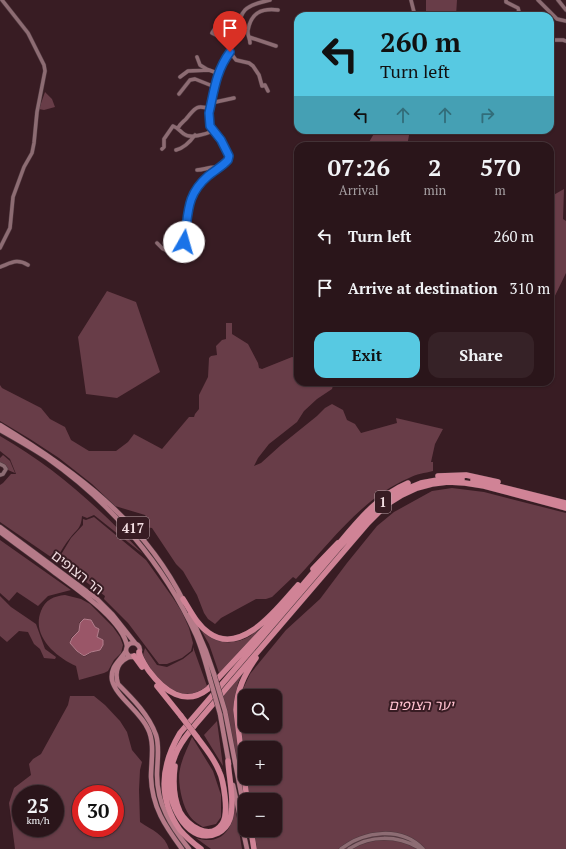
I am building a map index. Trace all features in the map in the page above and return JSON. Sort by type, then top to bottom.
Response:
[{"type":"highway","points":[[139,652],[142,661],[156,681],[170,692],[176,695],[188,697],[203,693],[278,614],[372,506],[388,493],[406,484],[428,477],[446,475],[475,476],[504,484],[543,498]]},
{"type":"highway","name":"1","points":[[201,849],[180,829],[166,799],[164,774],[173,745],[190,721],[373,511],[386,500],[406,488],[421,483],[443,479],[467,479],[486,482],[566,503]]},
{"type":"highway","name":"1","points":[[246,793],[237,720],[238,696],[246,673],[273,634],[373,517],[393,500],[409,491],[432,484],[448,482],[484,486],[566,508]]},
{"type":"highway","points":[[182,599],[198,622],[209,634],[221,639],[233,639],[240,637],[252,631],[263,622],[348,533]]},
{"type":"highway","points":[[228,761],[231,806],[230,820],[225,828],[218,833],[210,835],[200,834],[187,826],[178,815],[173,804],[170,788],[170,773],[175,755],[190,731],[273,634]]},
{"type":"highway","points":[[133,656],[197,737],[215,762],[220,772],[224,783],[226,816],[223,824],[217,829],[207,832],[198,829],[184,817],[180,812],[176,797],[175,769],[178,757],[190,731]]},
{"type":"highway","points":[[251,837],[253,849]]},
{"type":"main road","name":"417","points":[[0,425],[59,462],[89,486],[133,528],[152,551],[182,599],[206,651],[214,674],[240,793]]},
{"type":"main road","name":"417","points":[[0,430],[47,458],[97,498],[134,536],[153,561],[181,605],[196,636],[222,713],[228,761],[247,849]]},
{"type":"main road","name":"הר הצופים","points":[[0,527],[97,599],[112,614],[135,643]]},
{"type":"main road","name":"הר הצופים","points":[[0,532],[94,603],[109,617],[120,631],[125,639],[127,648]]},
{"type":"main road","points":[[182,849],[166,826],[156,807],[152,791],[151,734],[138,714],[117,691],[112,680],[112,669],[130,643],[135,643],[138,646],[139,652],[137,655],[126,658],[118,666],[116,674],[118,683],[143,711],[156,736],[158,743],[158,795],[163,809],[175,831],[189,849]]},
{"type":"main road","points":[[127,648],[128,654],[133,656]]},
{"type":"street","points":[[0,248],[10,228],[13,197],[24,167],[32,153],[37,112],[45,70],[28,32],[2,0]]},
{"type":"street","points":[[156,243],[163,249],[173,253],[182,246],[184,242],[188,209],[194,192],[202,182],[226,162],[229,156],[221,140],[213,132],[209,120],[217,73],[230,52],[238,30],[241,16],[248,8],[270,0]]},
{"type":"street","points":[[411,0],[414,12]]},
{"type":"street","points":[[506,0],[506,2],[518,8],[520,12]]},
{"type":"street","points":[[538,0],[550,12]]},
{"type":"street","points":[[558,0],[566,10]]},
{"type":"street","points":[[248,8],[259,12]]},
{"type":"street","points":[[250,43],[248,32],[251,22],[259,12],[264,10],[278,10]]},
{"type":"street","points":[[554,16],[557,19],[566,21]]},
{"type":"street","points":[[224,39],[212,33],[221,19],[229,26],[238,30]]},
{"type":"street","points":[[216,25],[226,29],[229,26]]},
{"type":"street","points":[[249,37],[276,46]]},
{"type":"street","points":[[554,40],[563,40],[566,42]]},
{"type":"street","points":[[230,52],[236,60],[249,63],[253,66],[259,75],[262,86],[265,85],[268,91]]},
{"type":"street","points":[[197,57],[200,65],[217,73]]},
{"type":"street","points":[[180,77],[188,71],[209,70]]},
{"type":"street","points":[[179,94],[190,80],[195,79],[215,87]]},
{"type":"street","points":[[211,103],[234,98]]},
{"type":"street","points":[[178,128],[196,108],[203,107],[210,109]]},
{"type":"street","points":[[162,149],[164,147],[164,139],[173,126],[178,128],[186,135],[213,132]]},
{"type":"street","points":[[176,150],[180,149],[195,135]]},
{"type":"street","points":[[197,170],[204,170],[213,167],[219,168]]},
{"type":"street","points":[[0,267],[11,261],[18,261],[28,265]]},
{"type":"street","points":[[0,464],[6,469],[4,474],[0,475]]},
{"type":"street","points":[[341,849],[357,839],[369,835],[383,834],[407,837],[422,849]]},
{"type":"street","points":[[348,849],[364,842],[383,838],[404,841],[422,849]]},
{"type":"green space","points":[[426,0],[457,0],[456,12],[426,12]]},
{"type":"green space","points":[[45,92],[52,99],[55,107],[44,110],[39,109]]},
{"type":"green space","points":[[374,134],[409,134],[408,142],[369,142]]},
{"type":"green space","points":[[564,189],[563,219],[566,221],[566,273],[554,298],[554,195]]},
{"type":"green space","points":[[107,291],[136,302],[160,372],[117,398],[86,394],[78,337]]},
{"type":"green space","points":[[226,323],[232,323],[232,334],[248,344],[259,368],[262,369],[294,357],[294,386],[333,386],[332,389],[317,399],[304,411],[297,422],[269,444],[258,458],[254,466],[261,463],[325,408],[332,404],[343,410],[347,420],[355,424],[361,433],[397,423],[396,418],[443,429],[435,444],[431,462],[433,462],[433,471],[412,477],[376,497],[334,536],[296,579],[293,577],[272,597],[266,599],[256,599],[221,618],[215,624],[208,619],[204,613],[197,595],[183,571],[176,564],[152,528],[144,527],[140,524],[143,518],[147,518],[145,515],[115,506],[92,484],[59,458],[0,421],[0,385],[2,388],[41,408],[50,419],[65,427],[71,440],[89,451],[116,451],[128,442],[134,434],[162,449],[189,417],[194,417],[199,409],[199,395],[208,377],[209,358],[217,355],[216,346],[222,340],[226,339]]},
{"type":"green space","points":[[0,436],[40,461],[58,475],[93,505],[143,554],[94,515],[87,518],[82,516],[80,526],[66,543],[57,558],[64,566],[0,522],[0,485],[11,474],[16,474],[10,459],[0,451]]},
{"type":"green space","points":[[3,455],[10,461],[15,473],[8,470],[6,466],[0,463],[0,458]]},
{"type":"green space","name":"יער הצופים","points":[[452,488],[484,492],[566,513],[566,849],[257,849],[255,837],[282,837],[282,793],[249,793],[248,785],[282,785],[282,741],[242,741],[240,733],[282,733],[282,689],[243,689],[250,674],[286,630],[320,599],[377,526],[394,512],[432,491]]},
{"type":"green space","points":[[94,517],[146,560],[182,612],[189,628],[193,643],[191,651],[182,658],[167,664],[159,664],[128,623],[104,599],[105,596],[66,567],[59,558],[71,538],[83,525],[83,519],[86,520]]},
{"type":"green space","points":[[0,540],[71,590],[48,596],[38,606],[17,592],[9,601],[0,593]]},
{"type":"green space","points":[[65,595],[81,599],[90,604],[113,627],[120,637],[123,645],[121,653],[114,660],[108,671],[79,680],[76,666],[61,657],[42,637],[39,629],[41,611],[47,601]],"holes":[[[84,619],[91,620],[95,627],[99,629],[97,637],[103,640],[103,645],[100,650],[92,652],[84,657],[70,643],[71,638],[79,631],[79,623]]]},
{"type":"green space","points":[[0,596],[11,607],[36,624],[45,649],[56,657],[55,659],[44,658],[40,649],[34,644],[28,632],[19,631],[7,642],[0,636]]},
{"type":"green space","points":[[201,630],[219,641],[231,642],[244,639],[256,631],[261,630],[219,673],[209,644]]},
{"type":"green space","points":[[193,647],[207,686],[197,692],[187,694],[169,688],[161,681],[154,673],[143,655],[145,648],[157,665],[167,667],[183,659],[193,651]]},
{"type":"green space","points":[[243,672],[238,683],[235,699],[239,741],[238,769],[223,696]]},
{"type":"green space","points":[[70,696],[94,696],[120,721],[127,732],[132,750],[142,762],[139,790],[140,822],[161,836],[169,849],[15,849],[13,837],[64,837],[64,785],[18,785],[31,775],[29,764],[33,759],[41,754],[68,705]]},
{"type":"green space","points":[[217,721],[223,766],[204,735]]},
{"type":"green space","points":[[192,737],[213,771],[221,795],[221,817],[216,824],[203,827],[192,819],[186,811],[180,786],[179,774],[181,765]]},
{"type":"green space","points":[[241,785],[243,785],[243,793]]},
{"type":"green space","points":[[12,794],[12,826],[9,803]]},
{"type":"green space","points":[[235,806],[238,824],[238,837],[240,837],[242,849],[211,849],[196,838],[212,840],[219,838],[228,829],[234,815]]},
{"type":"shaded area","points":[[84,619],[91,620],[95,627],[99,629],[97,637],[103,640],[103,645],[100,650],[91,652],[84,656],[70,643],[72,638],[79,631],[80,623]]},
{"type":"route","points":[[184,242],[188,209],[194,192],[208,176],[228,160],[229,156],[225,151],[221,140],[213,132],[210,126],[209,113],[217,73],[230,52]]}]
